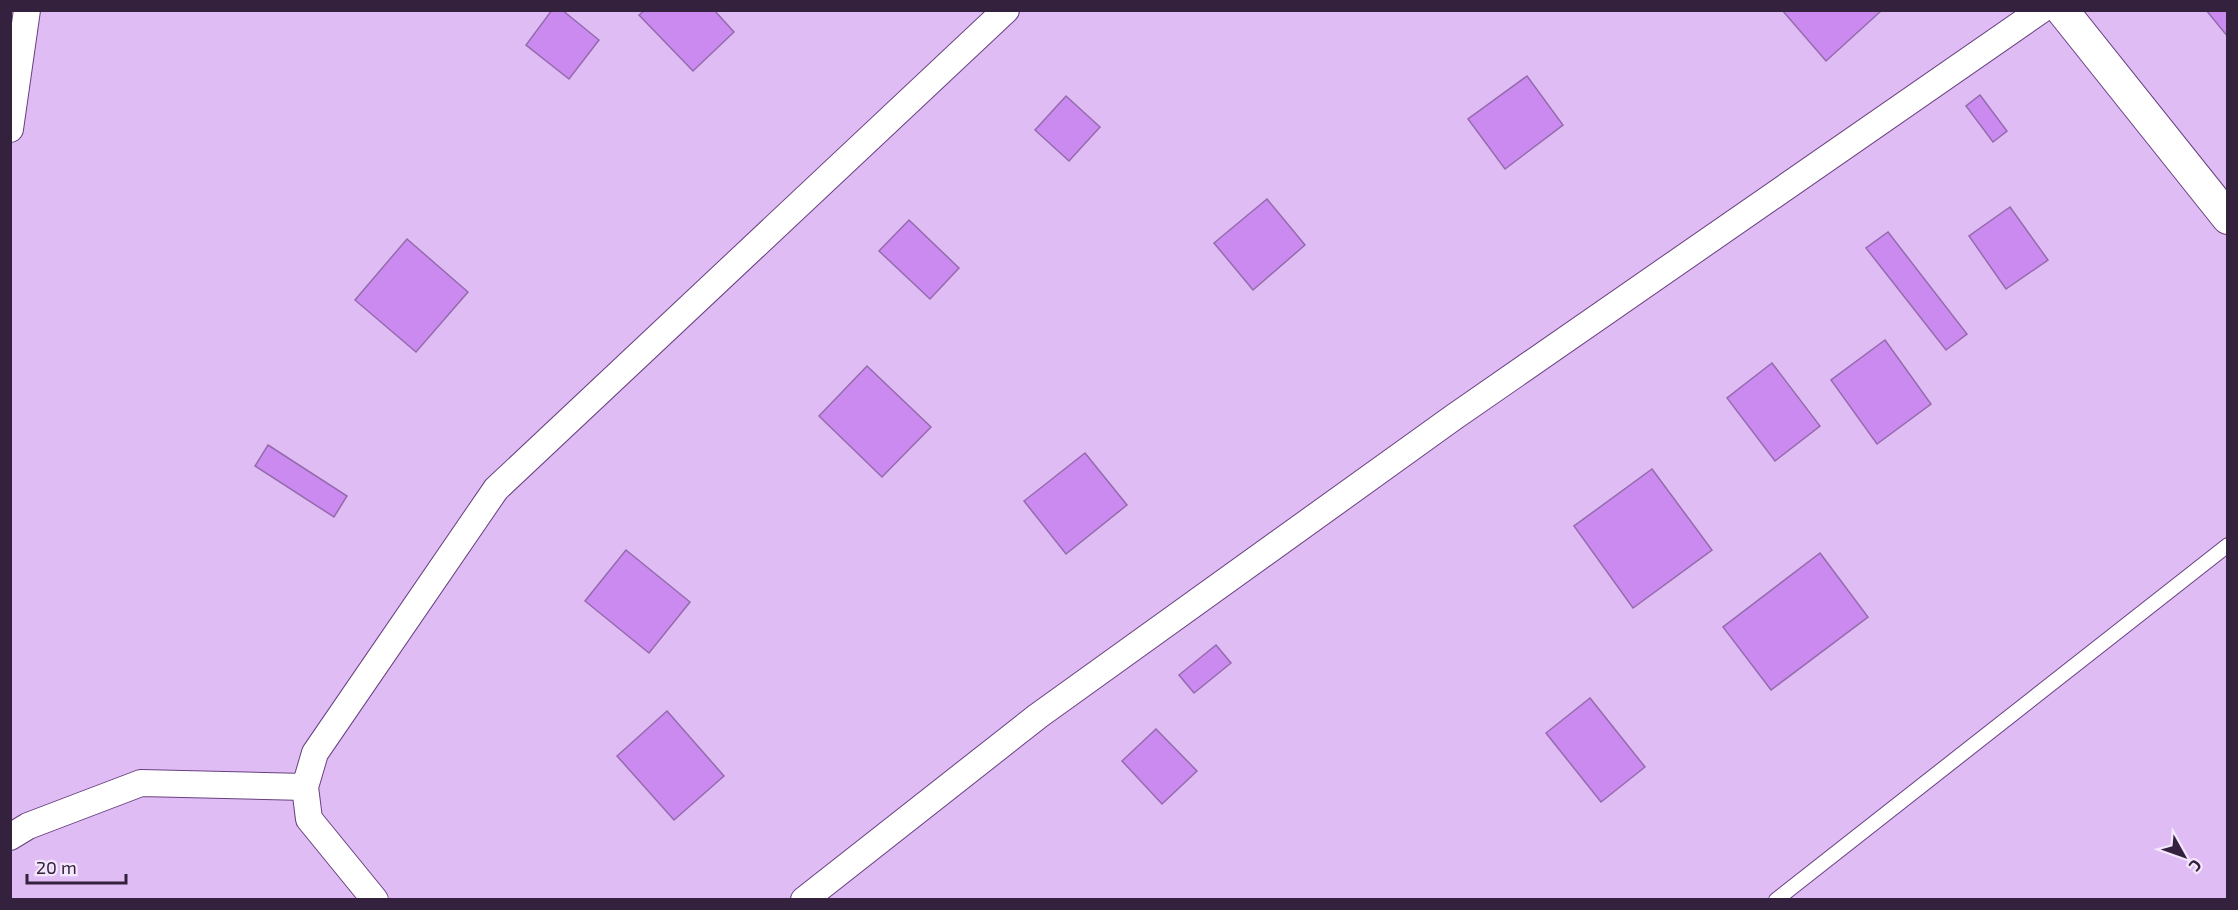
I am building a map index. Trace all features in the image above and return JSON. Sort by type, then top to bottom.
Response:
[{"type":"street","points":[[10,129],[13,88],[27,10]]},
{"type":"street","points":[[375,900],[309,819],[305,787],[315,753],[496,489],[1006,10]]},
{"type":"street","points":[[804,900],[1038,716],[1454,417],[2041,10]]},
{"type":"street","points":[[2062,10],[2228,218]]},
{"type":"street","points":[[10,837],[28,826],[141,783],[305,787]]},
{"type":"lane","points":[[1776,900],[2228,545]]},
{"type":"building","points":[[552,10],[562,10],[599,40],[569,79],[526,45]]},
{"type":"building","points":[[645,10],[714,10],[734,32],[693,71],[639,15]]},
{"type":"building","points":[[1782,10],[1881,10],[1881,11],[1826,61]]},
{"type":"building","points":[[2206,10],[2228,10],[2228,37]]},
{"type":"building","points":[[1527,76],[1563,125],[1505,169],[1468,119]]},
{"type":"building","points":[[1980,95],[2007,131],[1993,142],[1966,106]]},
{"type":"building","points":[[1066,96],[1100,127],[1069,161],[1035,130]]},
{"type":"building","points":[[1267,199],[1305,245],[1253,290],[1214,243]]},
{"type":"building","points":[[2010,207],[2048,260],[2006,289],[1969,236]]},
{"type":"building","points":[[909,220],[959,268],[930,299],[879,251]]},
{"type":"building","points":[[1888,232],[1967,334],[1946,350],[1866,248]]},
{"type":"building","points":[[407,239],[468,292],[416,352],[355,300]]},
{"type":"building","points":[[1885,340],[1931,404],[1877,444],[1831,380]]},
{"type":"building","points":[[1772,363],[1820,426],[1775,461],[1727,398]]},
{"type":"building","points":[[867,366],[931,427],[882,477],[819,416]]},
{"type":"building","points":[[268,445],[347,496],[334,517],[255,466]]},
{"type":"building","points":[[1085,453],[1127,505],[1066,554],[1024,501]]},
{"type":"building","points":[[1652,469],[1712,550],[1633,608],[1574,526]]},
{"type":"building","points":[[626,550],[690,602],[649,653],[585,601]]},
{"type":"building","points":[[1820,553],[1868,617],[1771,690],[1723,627]]},
{"type":"building","points":[[1216,645],[1231,663],[1194,693],[1179,675]]},
{"type":"building","points":[[1590,698],[1645,767],[1601,802],[1546,733]]},
{"type":"building","points":[[667,711],[724,776],[674,820],[617,756]]},
{"type":"building","points":[[1156,729],[1197,771],[1162,804],[1122,761]]}]
